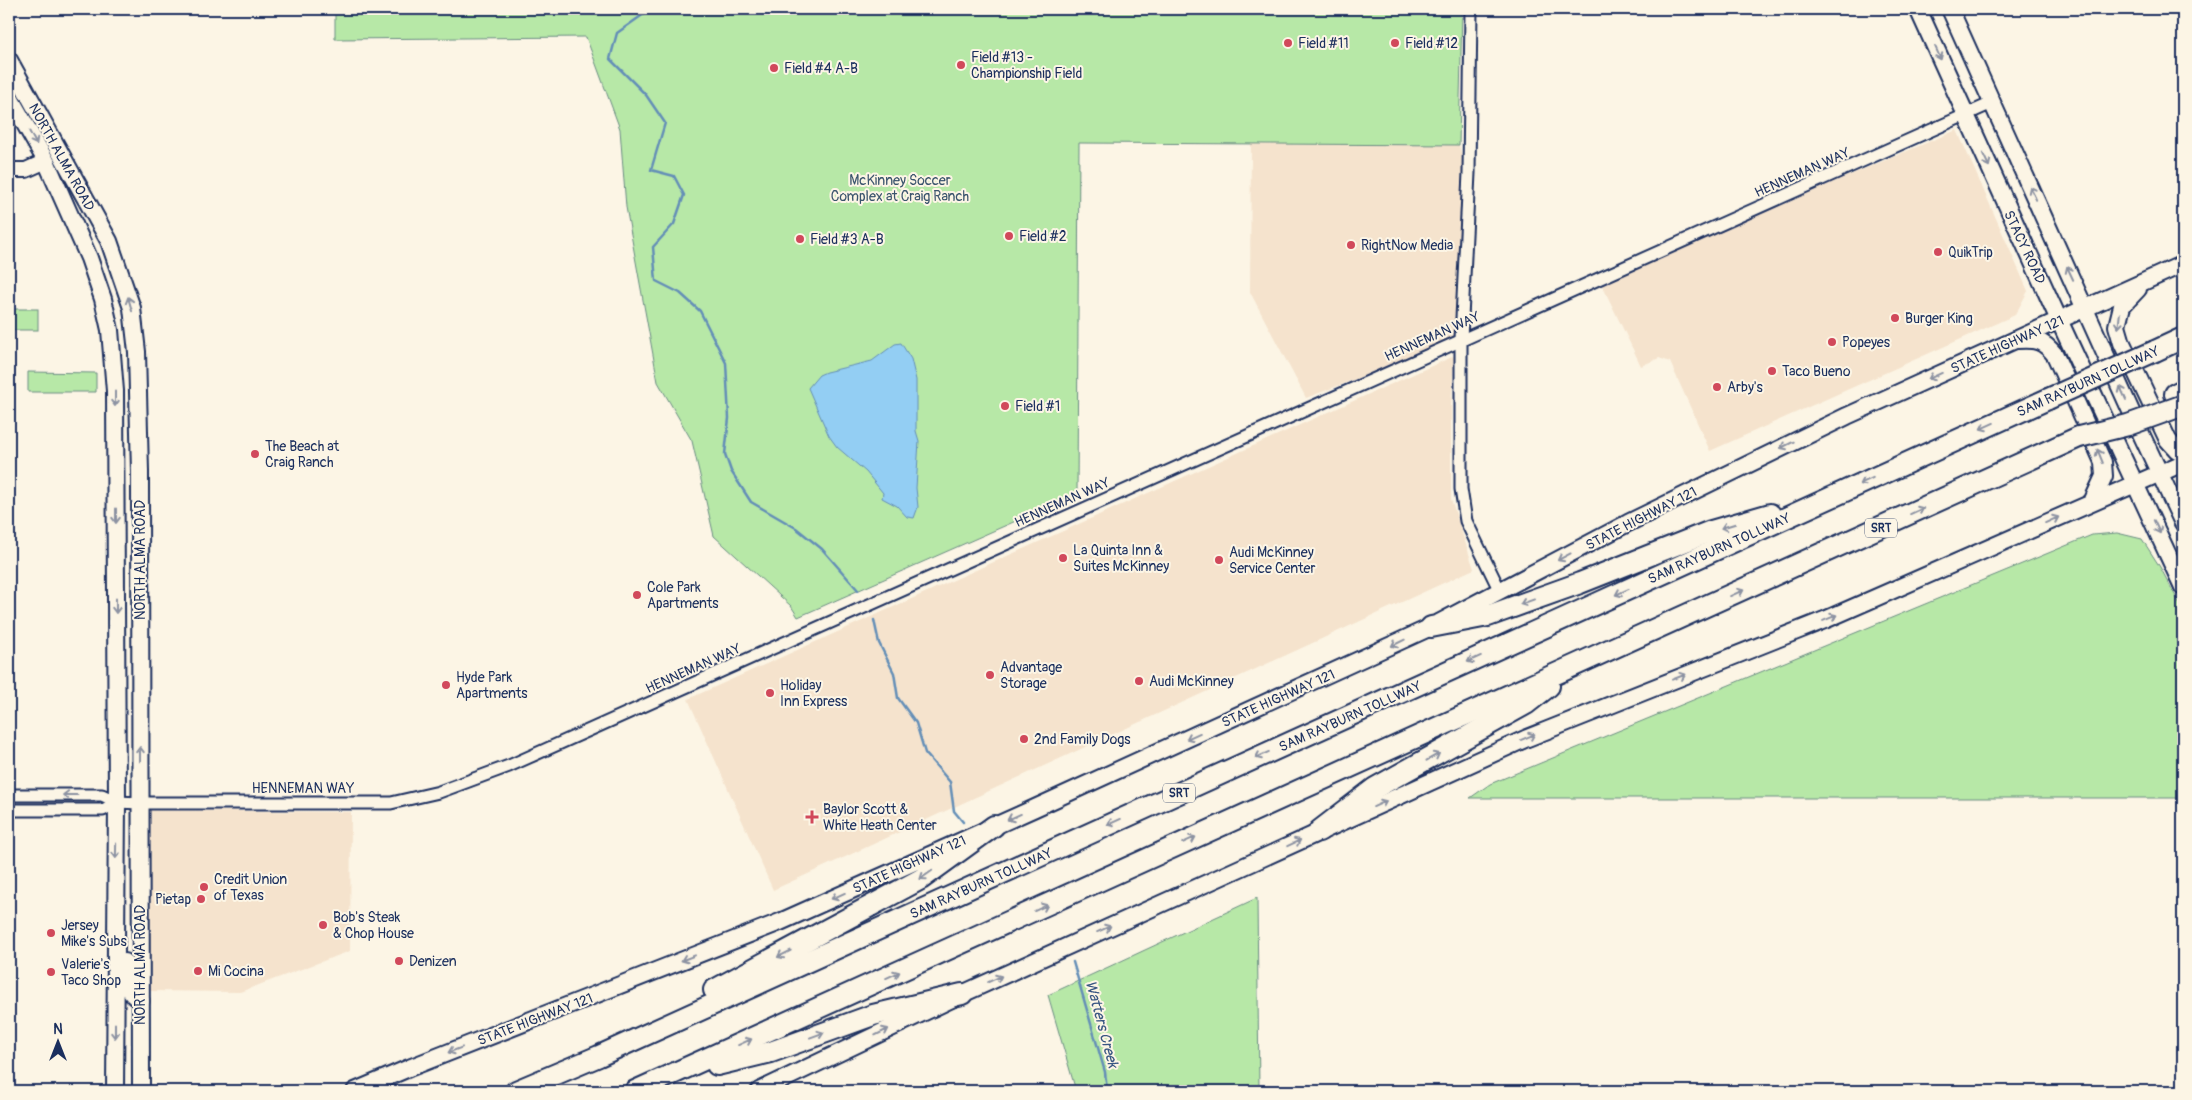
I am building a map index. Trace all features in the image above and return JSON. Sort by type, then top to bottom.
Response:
[{"type":"highway","name":"SAM RAYBURN TOLLWAY","points":[[516,1091],[599,1056],[2183,338]]},
{"type":"highway","name":"SRT","points":[[635,1091],[2074,440],[2181,399]]},
{"type":"highway","points":[[1431,627],[1488,616],[1580,583],[1710,531],[1842,492]]},
{"type":"highway","points":[[1319,832],[1375,788],[1526,704],[1573,666]]},
{"type":"highway","points":[[599,1056],[682,1007],[922,879],[994,826]]},
{"type":"highway","points":[[669,1077],[771,1052],[873,1015],[962,994]]},
{"type":"main road","name":"STACY ROAD","points":[[1918,9],[2183,587]]},
{"type":"main road","points":[[1950,9],[2183,523]]},
{"type":"main road","name":"NORTH ALMA ROAD","points":[[9,60],[109,241],[132,308],[137,352],[140,472],[141,1091]]},
{"type":"main road","name":"NORTH ALMA ROAD","points":[[9,96],[46,161],[92,266],[103,299],[112,351],[116,391],[117,802],[115,1091]]},
{"type":"main road","name":"STATE HIGHWAY 121","points":[[355,1091],[780,922],[994,826],[1431,627],[1723,476],[2183,264]]},
{"type":"main road","points":[[2144,282],[2122,306],[2117,326],[2122,343],[2168,440],[2177,450],[2183,452]]},
{"type":"main road","points":[[2015,340],[2034,339],[2047,345],[2055,355],[2103,462],[2104,476],[2092,502]]},
{"type":"main road","points":[[112,351],[137,352]]},
{"type":"main road","points":[[759,1091],[962,994],[1525,739],[1617,700],[1827,619],[2183,463]]},
{"type":"main road","points":[[116,557],[140,557]]},
{"type":"main road","points":[[116,912],[125,940],[125,981],[129,993],[141,1001]]},
{"type":"main road","points":[[115,1003],[122,1007],[131,1018],[134,1050],[136,1057],[141,1061]]},
{"type":"street","points":[[1471,9],[1469,174],[1461,339],[1461,489],[1466,521],[1500,592]]},
{"type":"street","name":"HENNEMAN WAY","points":[[9,794],[102,794],[117,802],[140,803],[391,803],[439,792],[544,751],[1992,103]]},
{"type":"street","points":[[9,170],[26,170],[46,161]]},
{"type":"street","name":"HENNEMAN WAY","points":[[9,810],[103,810],[117,802]]},
{"type":"shaded area","points":[[1957,130],[2028,291],[2015,315],[1710,451],[1670,362],[1659,358],[1641,366],[1602,285],[1819,188]]},
{"type":"shaded area","points":[[1251,144],[1459,145],[1469,184],[1461,339],[1306,398],[1250,292]]},
{"type":"shaded area","points":[[1454,356],[1451,407],[1451,499],[1474,569],[773,890],[688,699]]},
{"type":"shaded area","points":[[146,810],[351,812],[350,951],[240,992],[148,991]]},
{"type":"green space","name":"McKinney Soccer Complex at Craig Ranch","points":[[335,9],[1462,9],[1459,145],[1079,143],[1077,494],[798,617],[791,606],[714,536],[692,441],[658,382],[626,207],[620,129],[586,37],[335,39]]},
{"type":"green space","points":[[9,309],[38,309],[38,330],[9,330]]},
{"type":"green space","points":[[28,372],[96,373],[96,392],[28,392]]},
{"type":"green space","points":[[2117,533],[2142,539],[2160,567],[2183,610],[2183,798],[1470,798],[1490,784],[2092,535]]},
{"type":"green space","points":[[1257,898],[1259,1091],[1076,1091],[1048,995]]},
{"type":"water","points":[[901,343],[911,359],[916,380],[916,431],[919,441],[916,488],[918,507],[914,518],[907,517],[897,506],[882,498],[883,493],[866,472],[837,447],[829,436],[808,388],[819,375],[872,361],[895,344]]},
{"type":"waterway","name":"Watters Creek","points":[[651,9],[617,33],[610,59],[646,95],[665,123],[651,170],[674,176],[684,195],[674,224],[653,247],[656,281],[680,293],[700,311],[726,363],[729,418],[725,454],[731,471],[751,502],[796,528],[822,549],[858,590]]},
{"type":"waterway","name":"Watters Creek","points":[[874,620],[879,643],[894,673],[898,698],[916,723],[925,753],[950,782],[954,811],[963,822]]},
{"type":"waterway","name":"Watters Creek","points":[[1073,962],[1105,1072],[1107,1091]]},
{"type":"place","name":"Field #11","points":[[1288,43]]},
{"type":"place","name":"Field #12","points":[[1395,43]]},
{"type":"place","name":"Field #13 - Championship Field","points":[[961,65]]},
{"type":"place","name":"Field #4 A-B","points":[[774,68]]},
{"type":"place","name":"Field #2","points":[[1009,236]]},
{"type":"place","name":"Field #3 A-B","points":[[800,239]]},
{"type":"place","name":"RightNow Media","points":[[1351,245]]},
{"type":"place","name":"QuikTrip","points":[[1938,252]]},
{"type":"place","name":"Burger King","points":[[1895,318]]},
{"type":"place","name":"Popeyes","points":[[1832,342]]},
{"type":"place","name":"Taco Bueno","points":[[1772,371]]},
{"type":"place","name":"Arby's","points":[[1717,387]]},
{"type":"place","name":"Field #1","points":[[1005,406]]},
{"type":"place","name":"The Beach at Craig Ranch","points":[[255,454]]},
{"type":"place","name":"La Quinta Inn & Suites McKinney","points":[[1063,558]]},
{"type":"place","name":"Audi McKinney Service Center","points":[[1219,560]]},
{"type":"place","name":"Cole Park Apartments","points":[[637,595]]},
{"type":"place","name":"Advantage Storage","points":[[990,675]]},
{"type":"place","name":"Audi McKinney","points":[[1139,681]]},
{"type":"place","name":"Hyde Park Apartments","points":[[446,685]]},
{"type":"place","name":"Holiday Inn Express","points":[[770,693]]},
{"type":"place","name":"2nd Family Dogs","points":[[1024,739]]},
{"type":"place","name":"Baylor Scott & White Heath Center","points":[[812,817]]},
{"type":"place","name":"Credit Union of Texas","points":[[204,887]]},
{"type":"place","name":"Pietap","points":[[201,899]]},
{"type":"place","name":"Bob's Steak & Chop House","points":[[323,925]]},
{"type":"place","name":"Jersey Mike's Subs","points":[[51,933]]},
{"type":"place","name":"Denizen","points":[[399,961]]},
{"type":"place","name":"Mi Cocina","points":[[198,971]]},
{"type":"place","name":"Valerie's Taco Shop","points":[[51,972]]}]
